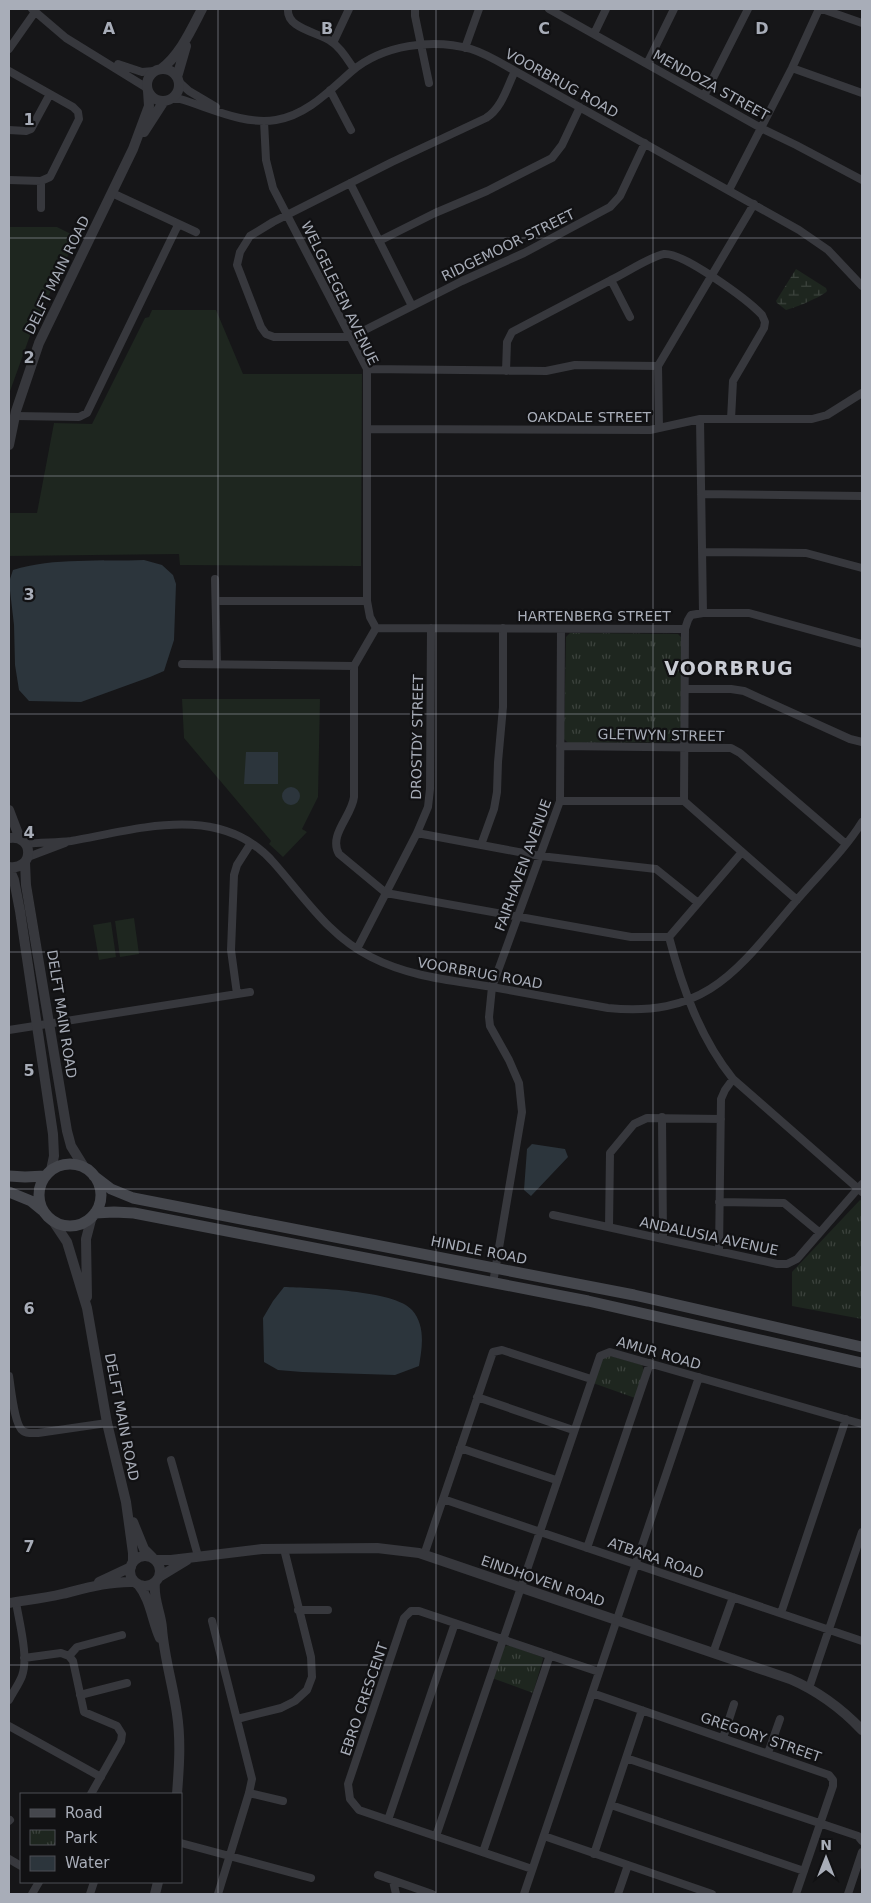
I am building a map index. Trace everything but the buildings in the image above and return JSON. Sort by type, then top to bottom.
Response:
[{"type":"main road","points":[[9,1176],[25,1177],[48,1173],[67,1164],[84,1167],[94,1176],[101,1191],[100,1203],[94,1214],[86,1221],[70,1226],[54,1221],[30,1201],[9,1192]]},
{"type":"main road","points":[[44,1212],[40,1203],[40,1184],[48,1173]]},
{"type":"main road","name":"HINDLE ROAD","points":[[94,1176],[111,1190],[133,1198],[634,1295],[862,1347]]},
{"type":"main road","points":[[94,1214],[134,1213],[654,1316],[862,1363]]},
{"type":"street","points":[[148,89],[148,78],[175,56],[202,9]]},
{"type":"street","points":[[288,9],[289,18],[294,24],[333,43],[354,70]]},
{"type":"street","points":[[333,43],[349,9]]},
{"type":"street","points":[[415,9],[429,83]]},
{"type":"street","points":[[466,48],[479,9]]},
{"type":"street","name":"MENDOZA STREET","points":[[549,9],[761,128],[862,180]]},
{"type":"street","points":[[594,34],[606,9]]},
{"type":"street","points":[[647,64],[674,9]]},
{"type":"street","points":[[704,96],[748,9]]},
{"type":"street","points":[[728,190],[821,9],[862,23]]},
{"type":"street","points":[[9,49],[33,10],[66,38],[148,89],[156,99],[167,100],[177,92],[184,52],[194,24]]},
{"type":"street","name":"VOORBRUG ROAD","points":[[167,100],[180,99],[248,120],[277,120],[298,113],[354,70],[386,53],[421,45],[444,45],[466,48],[516,71],[820,243],[862,286]]},
{"type":"street","points":[[99,58],[137,71],[172,71],[178,80]]},
{"type":"street","points":[[792,68],[862,93]]},
{"type":"street","points":[[9,71],[76,109],[79,119],[53,174],[46,180],[41,181],[9,180]]},
{"type":"street","points":[[351,337],[274,337],[266,334],[261,327],[238,270],[237,260],[246,241],[250,236],[273,222],[493,113],[499,106],[516,71]]},
{"type":"street","name":"VOORBRUG ROAD","points":[[178,80],[188,91],[226,114]]},
{"type":"street","name":"DELFT MAIN ROAD","points":[[9,445],[15,416],[39,343],[133,150],[148,106],[148,89]]},
{"type":"street","points":[[330,90],[351,130]]},
{"type":"street","points":[[9,130],[26,130],[31,128],[50,94]]},
{"type":"street","name":"DELFT MAIN ROAD","points":[[133,150],[167,100]]},
{"type":"street","points":[[379,241],[435,213],[487,191],[552,158],[562,145],[580,107]]},
{"type":"street","name":"WELGELEGEN AVENUE","points":[[264,121],[269,175],[273,188],[367,369],[367,601],[370,617],[376,628]]},
{"type":"street","name":"RIDGEMOOR STREET","points":[[351,337],[462,281],[524,253],[610,207],[620,196],[645,143]]},
{"type":"street","points":[[41,181],[41,208]]},
{"type":"street","points":[[350,183],[412,306]]},
{"type":"street","points":[[112,193],[196,232]]},
{"type":"street","points":[[659,428],[658,366],[754,204]]},
{"type":"street","points":[[15,416],[79,417],[87,413],[178,225]]},
{"type":"street","points":[[506,370],[507,342],[512,332],[664,254],[672,255],[712,276],[760,312],[765,322],[764,328],[733,381],[731,419]]},
{"type":"street","points":[[611,280],[630,317]]},
{"type":"street","points":[[367,369],[551,370],[575,365],[658,366]]},
{"type":"street","name":"OAKDALE STREET","points":[[367,428],[650,430],[700,418],[816,419],[827,415],[862,392]]},
{"type":"street","points":[[700,418],[703,613],[749,614],[862,644]]},
{"type":"street","points":[[701,494],[862,496]]},
{"type":"street","points":[[702,552],[806,553],[862,568]]},
{"type":"street","points":[[215,580],[217,664]]},
{"type":"street","points":[[216,601],[367,601]]},
{"type":"street","name":"HARTENBERG STREET","points":[[376,628],[686,629],[689,617],[694,614],[703,613]]},
{"type":"street","points":[[376,628],[354,666],[354,797],[352,806],[336,838],[335,844],[339,854],[386,893],[631,937],[669,937]]},
{"type":"street","name":"DROSTDY STREET","points":[[357,949],[417,834],[428,807],[430,789],[431,628]]},
{"type":"street","points":[[481,845],[498,792],[498,762],[503,707],[504,628]]},
{"type":"street","name":"FAIRHAVEN AVENUE","points":[[493,1283],[522,1112],[519,1082],[490,1026],[492,987],[560,801],[561,629]]},
{"type":"street","points":[[684,801],[686,629]]},
{"type":"street","points":[[182,664],[354,666]]},
{"type":"street","points":[[685,689],[731,689],[744,691],[850,739],[862,742]]},
{"type":"street","name":"GLETWYN STREET","points":[[560,746],[726,747],[735,750],[846,844]]},
{"type":"street","points":[[560,801],[684,801],[797,900]]},
{"type":"street","points":[[9,810],[23,842]]},
{"type":"street","name":"VOORBRUG ROAD","points":[[69,841],[181,824],[212,827],[230,832],[250,843],[274,862],[324,922],[357,949],[382,963],[415,974],[608,1008],[624,1009],[663,1006],[689,999],[711,988],[737,969],[846,844],[862,822]]},
{"type":"street","points":[[417,834],[540,856],[656,869],[697,902]]},
{"type":"street","points":[[9,838],[23,842],[69,841]]},
{"type":"street","points":[[9,868],[19,867],[26,859],[69,841]]},
{"type":"street","name":"DELFT MAIN ROAD","points":[[23,842],[28,850],[26,885],[67,1131],[71,1146],[84,1167]]},
{"type":"street","points":[[236,994],[231,950],[234,875],[250,843]]},
{"type":"street","points":[[669,937],[697,902],[742,852]]},
{"type":"street","name":"DELFT MAIN ROAD","points":[[9,868],[14,880],[20,911],[54,1142],[54,1156],[48,1173]]},
{"type":"street","points":[[669,937],[689,999],[711,1048],[734,1079],[861,1188]]},
{"type":"street","points":[[9,1030],[250,992]]},
{"type":"street","points":[[719,1251],[723,1094],[734,1079]]},
{"type":"street","points":[[609,1227],[610,1153],[638,1121],[662,1117],[721,1119]]},
{"type":"street","points":[[662,1117],[663,1238]]},
{"type":"street","name":"ANDALUSIA AVENUE","points":[[553,1215],[786,1264],[797,1259],[819,1232],[861,1188]]},
{"type":"street","points":[[720,1202],[784,1203],[819,1232]]},
{"type":"street","name":"DELFT MAIN ROAD","points":[[87,1308],[86,1239],[94,1214]]},
{"type":"street","name":"DELFT MAIN ROAD","points":[[54,1221],[67,1242],[87,1308],[107,1423],[126,1502],[133,1553],[132,1564]]},
{"type":"street","points":[[424,1555],[491,1355],[499,1350],[591,1379]]},
{"type":"street","name":"AMUR ROAD","points":[[436,1836],[598,1358],[607,1352],[862,1424]]},
{"type":"street","points":[[588,1548],[650,1363]]},
{"type":"street","points":[[9,1376],[18,1424],[23,1431],[32,1433],[107,1423]]},
{"type":"street","points":[[524,1894],[699,1378]]},
{"type":"street","points":[[477,1397],[573,1430]]},
{"type":"street","points":[[781,1613],[846,1419]]},
{"type":"street","points":[[460,1448],[556,1480]]},
{"type":"street","points":[[171,1460],[195,1557]]},
{"type":"street","name":"ATBARA ROAD","points":[[443,1499],[862,1641]]},
{"type":"street","name":"DELFT MAIN ROAD","points":[[126,1502],[144,1548],[154,1559]]},
{"type":"street","points":[[809,1688],[862,1532]]},
{"type":"street","points":[[237,1719],[281,1708],[295,1701],[307,1690],[313,1670],[284,1548]]},
{"type":"street","name":"EINDHOVEN ROAD","points":[[154,1559],[284,1548],[391,1549],[424,1555],[780,1675],[809,1688],[833,1703],[862,1730]]},
{"type":"street","points":[[89,1587],[132,1564],[142,1556],[154,1559],[160,1568],[155,1598],[162,1626],[162,1641],[177,1716],[179,1753],[177,1793]]},
{"type":"street","name":"EINDHOVEN ROAD","points":[[157,1580],[169,1570],[195,1557]]},
{"type":"street","points":[[132,1564],[132,1577],[147,1599],[155,1628],[162,1641]]},
{"type":"street","points":[[9,1700],[22,1676],[24,1658],[12,1602],[51,1596],[89,1587],[136,1583],[147,1586],[157,1580]]},
{"type":"street","points":[[713,1653],[733,1597]]},
{"type":"street","points":[[298,1610],[328,1610]]},
{"type":"street","name":"EBRO CRESCENT","points":[[532,1869],[388,1820],[355,1807],[350,1799],[348,1789],[404,1618],[408,1613],[416,1610],[599,1672]]},
{"type":"street","points":[[212,1621],[251,1774],[250,1793],[218,1894]]},
{"type":"street","points":[[388,1820],[455,1623]]},
{"type":"street","points":[[69,1656],[72,1650],[77,1648],[122,1635]]},
{"type":"street","points":[[24,1658],[61,1653],[69,1656],[73,1662],[82,1710],[86,1715],[114,1724],[122,1731],[120,1741],[92,1793]]},
{"type":"street","points":[[483,1852],[550,1655]]},
{"type":"street","points":[[80,1696],[127,1683]]},
{"type":"street","name":"GREGORY STREET","points":[[592,1693],[826,1773],[832,1778],[833,1786],[796,1894]]},
{"type":"street","points":[[723,1738],[734,1704]]},
{"type":"street","points":[[594,1854],[642,1710]]},
{"type":"street","points":[[768,1753],[780,1719]]},
{"type":"street","points":[[9,1726],[101,1777]]},
{"type":"street","points":[[626,1758],[858,1836],[862,1841]]},
{"type":"street","points":[[250,1793],[283,1801]]},
{"type":"street","points":[[611,1805],[804,1871]]},
{"type":"street","points":[[544,1836],[712,1894]]},
{"type":"street","points":[[182,1843],[311,1878]]},
{"type":"street","points":[[848,1894],[862,1852]]},
{"type":"street","points":[[9,1859],[20,1865]]},
{"type":"street","points":[[618,1894],[628,1865]]},
{"type":"street","points":[[378,1875],[432,1894]]},
{"type":"street","points":[[393,1881],[396,1894]]},
{"type":"green space","points":[[9,227],[57,227],[77,237],[32,330],[9,394]]},
{"type":"green space","points":[[796,269],[826,288],[827,291],[814,299],[786,310],[776,301]]},
{"type":"green space","points":[[152,310],[216,310],[243,374],[362,374],[361,566],[180,565],[179,554],[9,556],[9,513],[37,513],[54,423],[92,424],[145,318],[149,317]]},
{"type":"green space","points":[[570,633],[678,634],[681,637],[681,737],[677,742],[568,743],[564,739],[566,637]]},
{"type":"green space","points":[[182,699],[320,699],[318,797],[302,829],[307,832],[283,857],[269,844],[271,841],[184,738]]},
{"type":"green space","points":[[134,918],[139,954],[120,957],[115,921]]},
{"type":"green space","points":[[111,922],[116,957],[99,960],[93,925]]},
{"type":"green space","points":[[860,1200],[862,1201],[862,1319],[792,1306],[792,1272]]},
{"type":"green space","points":[[607,1355],[642,1365],[644,1370],[635,1398],[593,1383],[601,1359]]},
{"type":"green space","points":[[508,1645],[542,1657],[533,1693],[492,1678],[504,1647]]},
{"type":"water","points":[[144,560],[162,565],[173,575],[176,584],[174,640],[164,671],[81,702],[29,701],[19,690],[15,665],[14,625],[9,582],[13,570],[45,563]]},
{"type":"water","points":[[246,752],[278,752],[278,784],[244,784]]},
{"type":"water","points":[[287,787],[295,787],[300,792],[298,803],[287,805],[282,800],[282,792]]},
{"type":"water","points":[[532,1144],[565,1149],[568,1157],[531,1196],[524,1190],[527,1149]]},
{"type":"water","points":[[284,1287],[352,1291],[389,1298],[403,1303],[416,1316],[421,1330],[419,1366],[395,1375],[278,1370],[264,1362],[263,1318]]},
{"type":"district","name":"VOORBRUG","points":[[729,668]]}]
